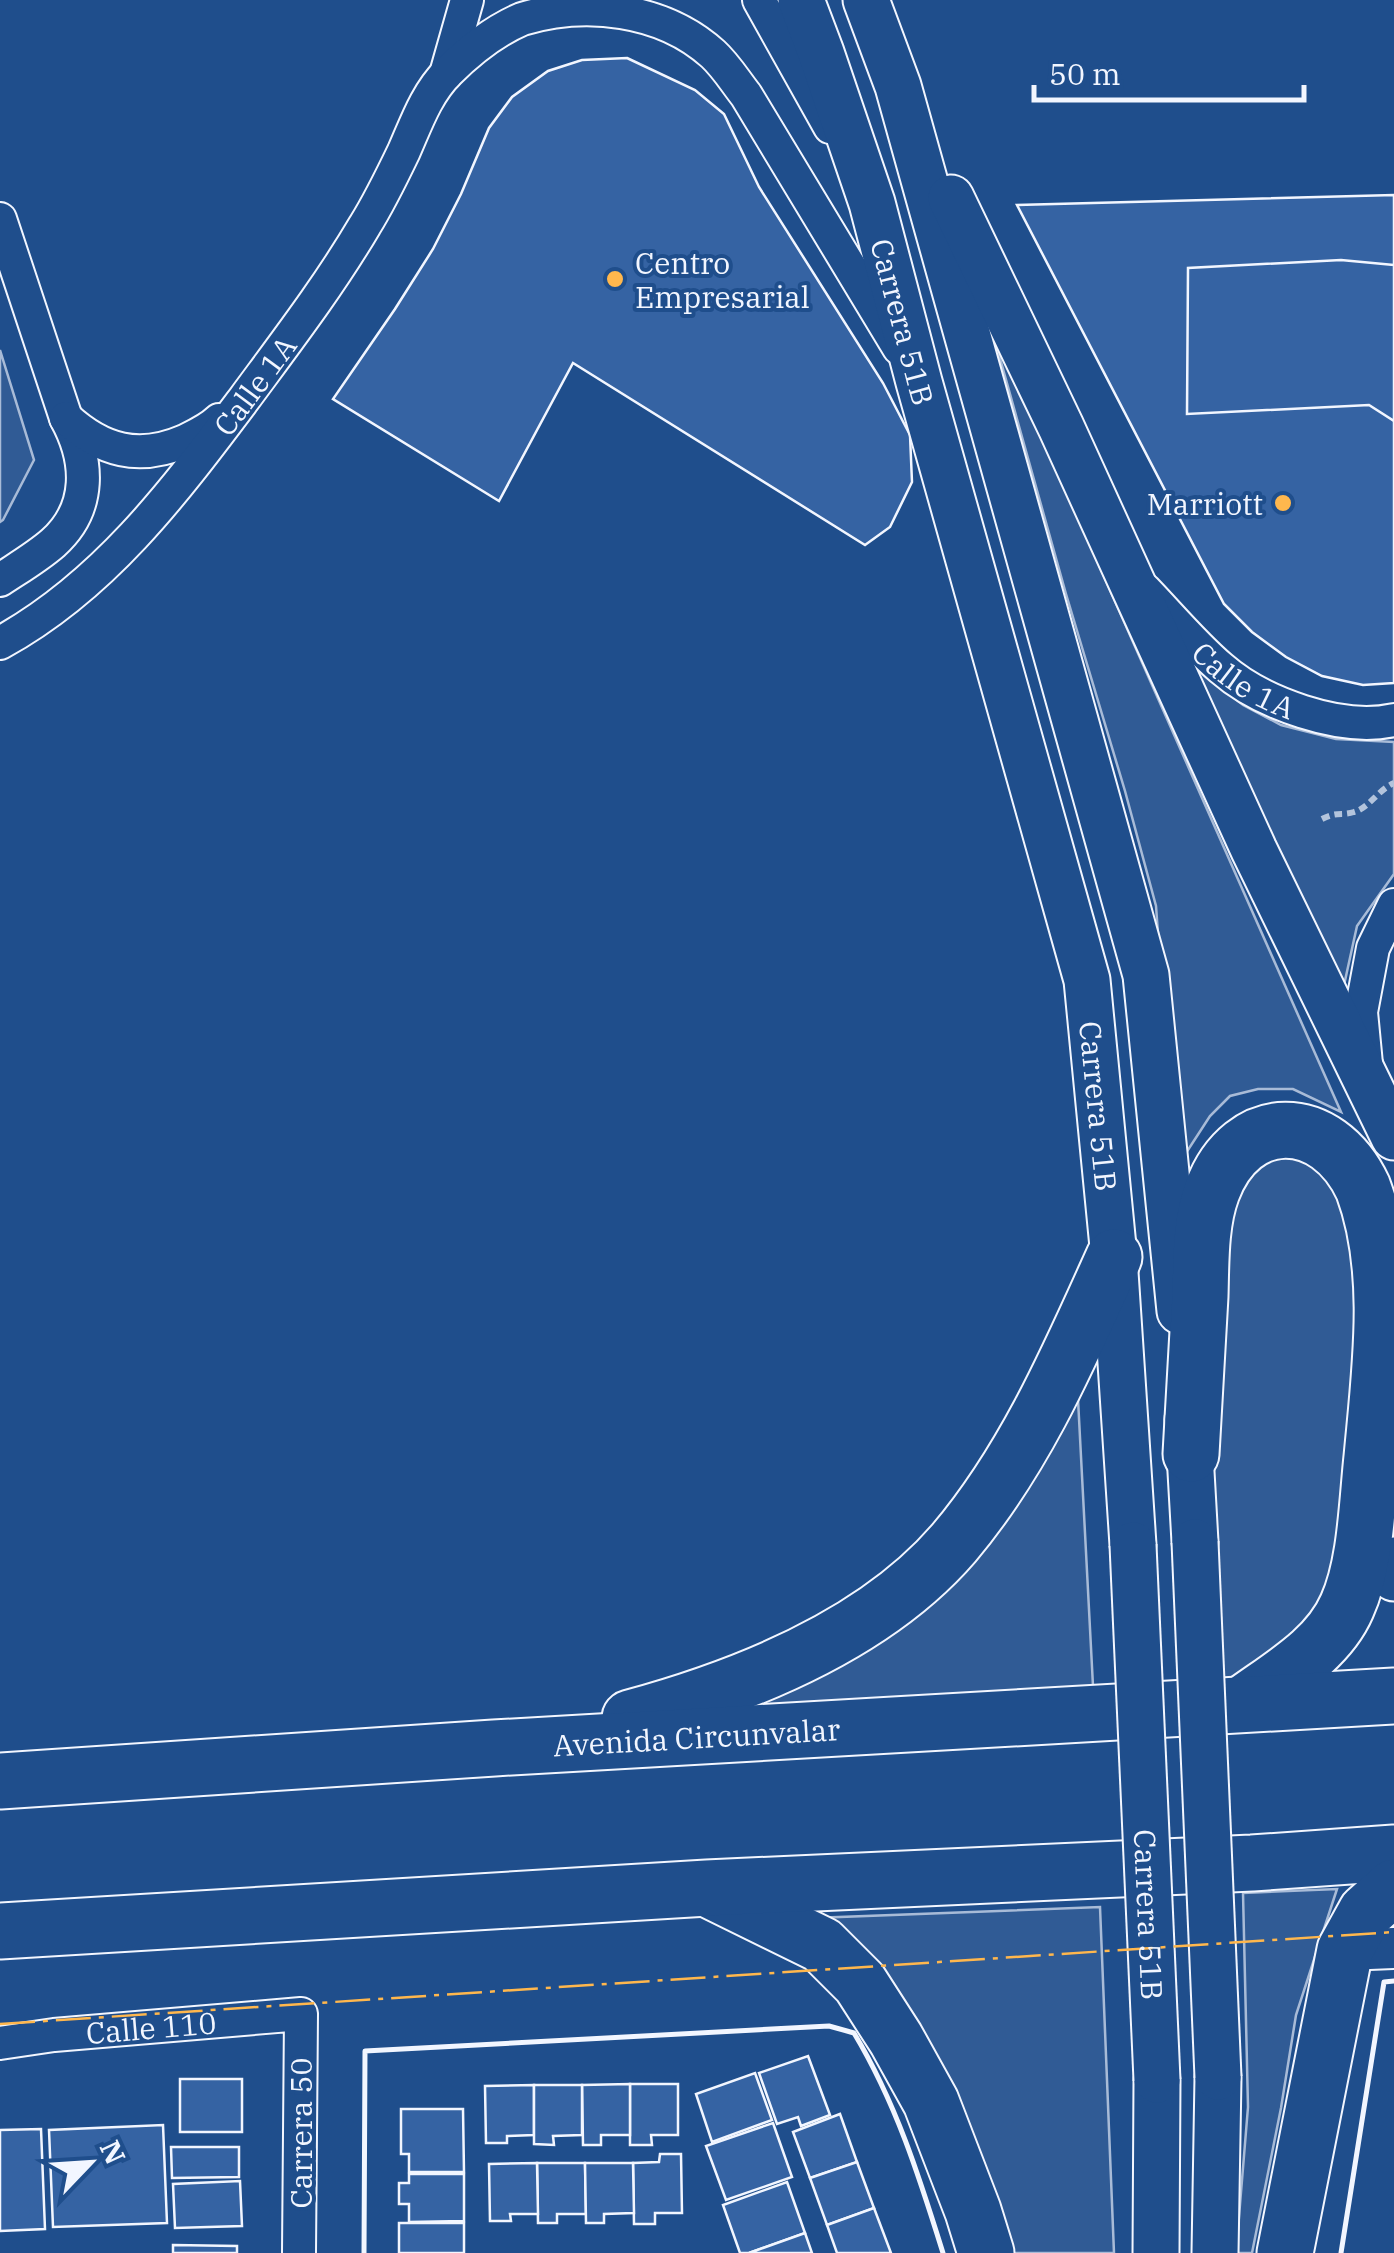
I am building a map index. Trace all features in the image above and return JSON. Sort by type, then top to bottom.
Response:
[{"type":"highway","points":[[1191,1454],[1202,1250],[1210,1195],[1230,1160],[1262,1135],[1280,1130],[1311,1134],[1340,1152],[1362,1187],[1377,1231],[1381,1258],[1384,1326],[1365,1527],[1348,1604],[1337,1624],[1308,1655],[1244,1703]]},
{"type":"highway","points":[[494,1748],[633,1717],[710,1694],[826,1641],[896,1597],[952,1545],[1000,1481],[1071,1353],[1114,1258]]},
{"type":"highway","name":"Avenida Circunvalar","points":[[0,1781],[1394,1696]]},
{"type":"highway","points":[[7,1932],[707,1888],[1394,1853]]},
{"type":"highway","points":[[1284,2253],[1370,1949],[1366,1912],[1394,1887]]},
{"type":"highway","points":[[707,1888],[822,1944],[860,1983],[930,2102],[986,2253]]},
{"type":"main road","name":"Carrera 51B","points":[[801,0],[872,202],[1087,980],[1114,1258],[1133,1545],[1157,2080],[1156,2253]]},
{"type":"main road","name":"Carrera 51B","points":[[866,0],[898,86],[1146,975],[1191,1454],[1218,2078],[1215,2253]]},
{"type":"main road","points":[[898,86],[1061,428],[1254,850],[1394,1137]]},
{"type":"main road","points":[[1394,1560],[1394,1578]]},
{"type":"street","points":[[446,74],[467,0]]},
{"type":"street","points":[[760,0],[872,202]]},
{"type":"street","points":[[446,74],[492,35],[546,11],[573,6],[625,10],[659,20],[688,35],[720,62],[746,95],[920,382]]},
{"type":"street","name":"Calle 1A","points":[[0,644],[73,595],[98,573],[184,479],[310,310],[363,230],[424,105],[446,74]]},
{"type":"street","points":[[0,219],[66,418],[77,438],[84,483],[74,515],[54,542],[0,580]]},
{"type":"street","points":[[66,418],[97,442],[134,452],[152,451],[213,426],[252,388]]},
{"type":"street","name":"Calle 1A","points":[[1126,570],[1220,668],[1247,688],[1321,719],[1380,723],[1394,720]]},
{"type":"street","points":[[1369,1088],[1361,1012],[1373,948],[1394,905]]},
{"type":"street","name":"Calle 110","points":[[0,2043],[301,2014]]},
{"type":"street","name":"Carrera 50","points":[[299,2253],[301,2014]]},
{"type":"path","points":[[1322,819],[1334,812],[1354,812],[1394,782]]},
{"type":"shaded area","points":[[987,312],[1341,1112],[1293,1089],[1258,1089],[1230,1096],[1210,1116],[1175,1170],[1156,906]]},
{"type":"shaded area","points":[[0,350],[34,460],[0,522]]},
{"type":"shaded area","points":[[1181,656],[1243,705],[1281,725],[1336,739],[1394,742],[1394,874],[1357,926],[1339,1008]]},
{"type":"shaded area","points":[[1288,1149],[1337,1185],[1351,1235],[1361,1331],[1345,1558],[1291,1651],[1222,1682],[1210,1399],[1230,1196],[1249,1161]]},
{"type":"shaded area","points":[[1077,1380],[1093,1686],[711,1715],[806,1671]]},
{"type":"shaded area","points":[[1337,1889],[1296,2015],[1252,2253],[1236,2253],[1248,2107],[1243,1893]]},
{"type":"shaded area","points":[[1100,1907],[1114,2253],[994,2253],[814,1918]]},
{"type":"building","name":"Centro Empresarial","points":[[627,58],[695,90],[724,114],[759,187],[883,383],[910,435],[912,482],[890,527],[865,545],[573,363],[499,501],[333,399],[433,249],[489,128],[512,97],[548,71],[582,60]]},
{"type":"building","name":"Marriott","points":[[1394,195],[1394,683],[1363,685],[1322,676],[1286,657],[1252,632],[1224,604],[1017,205]]},
{"type":"building","points":[[1341,260],[1394,265],[1394,421],[1369,405],[1187,414],[1188,268]]},
{"type":"building","points":[[808,2056],[830,2115],[801,2126],[798,2117],[777,2124],[759,2073]]},
{"type":"building","points":[[755,2073],[772,2120],[712,2142],[696,2094]]},
{"type":"building","points":[[180,2079],[242,2079],[242,2132],[180,2132]]},
{"type":"building","points":[[630,2084],[678,2084],[678,2135],[651,2135],[652,2145],[630,2145]]},
{"type":"building","points":[[630,2084],[630,2135],[601,2135],[601,2145],[583,2145],[582,2085]]},
{"type":"building","points":[[534,2085],[534,2135],[507,2136],[507,2143],[486,2143],[485,2086]]},
{"type":"building","points":[[534,2085],[582,2085],[582,2135],[553,2136],[554,2145],[534,2144]]},
{"type":"building","points":[[401,2109],[463,2109],[464,2172],[409,2172],[409,2154],[401,2154]]},
{"type":"building","points":[[840,2114],[857,2162],[810,2178],[793,2132]]},
{"type":"building","points":[[773,2123],[792,2177],[726,2200],[706,2146]]},
{"type":"building","points":[[163,2125],[167,2223],[53,2227],[49,2130]]},
{"type":"building","points":[[41,2129],[45,2229],[0,2231],[0,2130]]},
{"type":"building","points":[[171,2147],[239,2147],[239,2177],[172,2178]]},
{"type":"building","points":[[660,2154],[681,2154],[682,2213],[655,2213],[655,2224],[634,2224],[633,2163],[659,2162]]},
{"type":"building","points":[[857,2162],[874,2208],[827,2225],[810,2178]]},
{"type":"building","points":[[537,2163],[585,2163],[586,2214],[557,2214],[557,2223],[538,2223]]},
{"type":"building","points":[[537,2163],[538,2214],[510,2214],[511,2221],[490,2221],[489,2164]]},
{"type":"building","points":[[585,2163],[633,2163],[634,2213],[604,2214],[604,2223],[586,2223]]},
{"type":"building","points":[[409,2174],[464,2174],[464,2221],[409,2222],[409,2204],[399,2204],[399,2183],[409,2183]]},
{"type":"building","points":[[240,2181],[242,2226],[175,2228],[173,2184]]},
{"type":"building","points":[[787,2182],[805,2233],[740,2253],[723,2205]]},
{"type":"building","points":[[874,2208],[891,2253],[837,2253],[827,2225]]},
{"type":"building","points":[[399,2223],[464,2223],[464,2253],[399,2253]]},
{"type":"building","points":[[805,2233],[812,2253],[749,2253]]},
{"type":"building","points":[[173,2245],[237,2246],[237,2253],[173,2253]]},
{"type":"wall","points":[[1341,2253],[1384,1982],[1394,1981]]},
{"type":"wall","points":[[364,2253],[365,2051],[829,2026],[854,2033],[869,2059],[905,2140],[943,2253]]},
{"type":"power","points":[[0,2024],[1394,1932]]},
{"type":"place","name":"Centro Empresarial","points":[[615,279]]},
{"type":"place","name":"Marriott","points":[[1283,503]]}]
